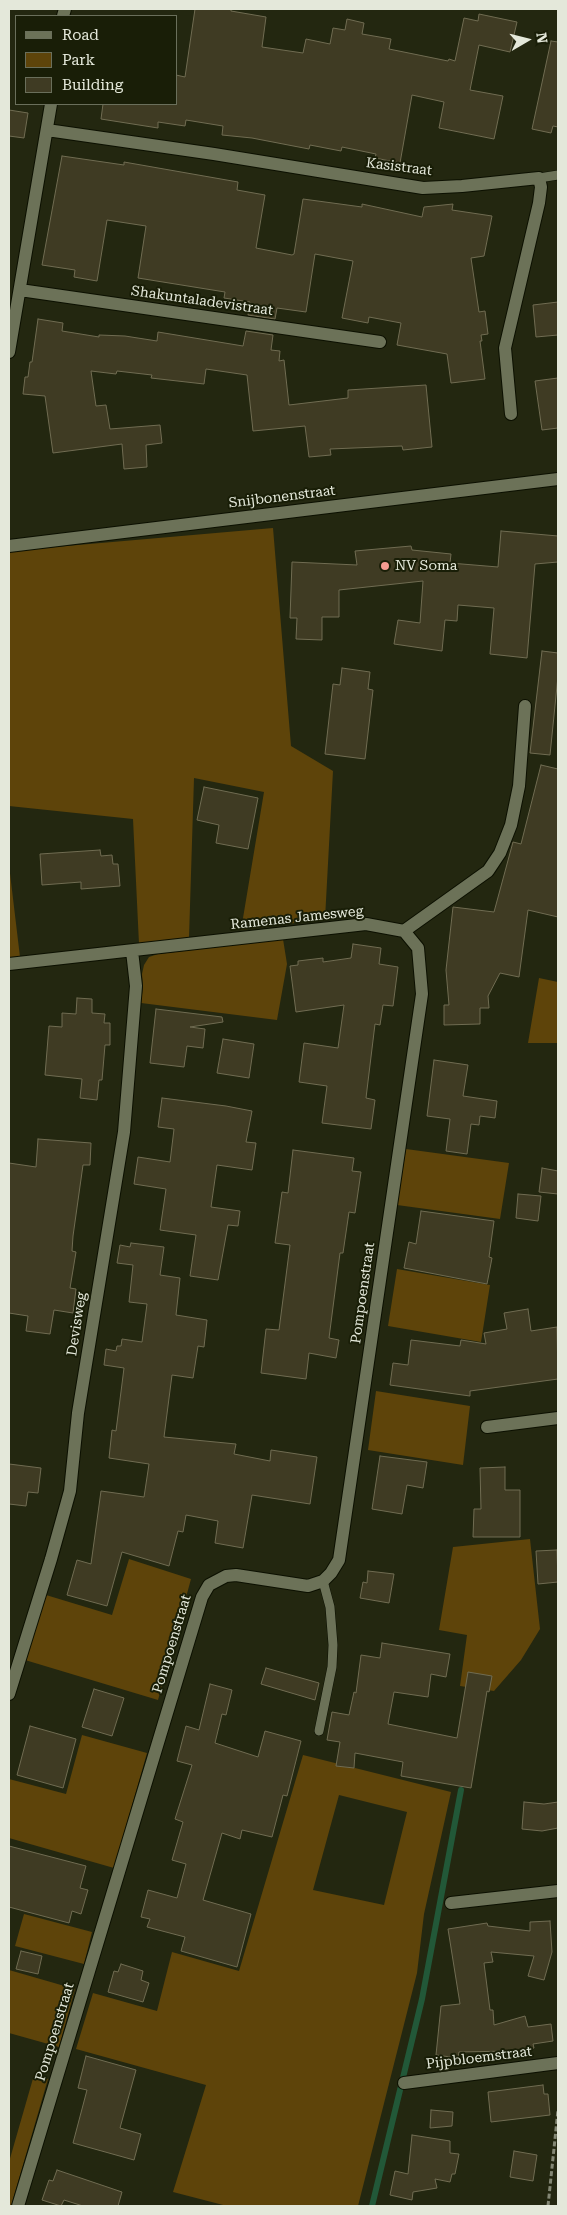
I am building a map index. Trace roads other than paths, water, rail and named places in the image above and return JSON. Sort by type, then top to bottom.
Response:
[{"type":"street","points":[[9,352],[51,105]]},
{"type":"street","name":"Kasistraat","points":[[47,130],[224,155],[423,188],[539,178]]},
{"type":"street","points":[[511,414],[505,348],[539,203],[541,187],[539,178]]},
{"type":"street","name":"Shakuntaladevistraat","points":[[20,290],[380,342]]},
{"type":"street","name":"Snijbonenstraat","points":[[9,546],[558,479]]},
{"type":"street","points":[[404,931],[488,871],[500,853],[510,825],[519,786],[525,706]]},
{"type":"street","name":"Ramenas Jamesweg","points":[[9,964],[366,924],[404,931]]},
{"type":"street","name":"Pompoenstraat","points":[[18,2206],[202,1597],[209,1585],[226,1576],[236,1575],[308,1586],[323,1581],[331,1573],[339,1560],[422,994],[418,948],[404,931]]},
{"type":"street","name":"Devisweg","points":[[9,1694],[70,1491],[78,1413],[124,1132],[136,986],[132,951]]},
{"type":"street","points":[[487,1427],[558,1418]]},
{"type":"street","points":[[450,1904],[558,1892]]},
{"type":"street","name":"Pijpbloemstraat","points":[[404,2083],[558,2063]]},
{"type":"lane","points":[[539,178],[558,175]]},
{"type":"lane","points":[[319,1731],[332,1667],[333,1645],[330,1607],[323,1581]]},
{"type":"waterway","points":[[372,2206],[422,1999],[461,1790]]},
{"type":"place","name":"NV Soma","points":[[385,566]]}]
